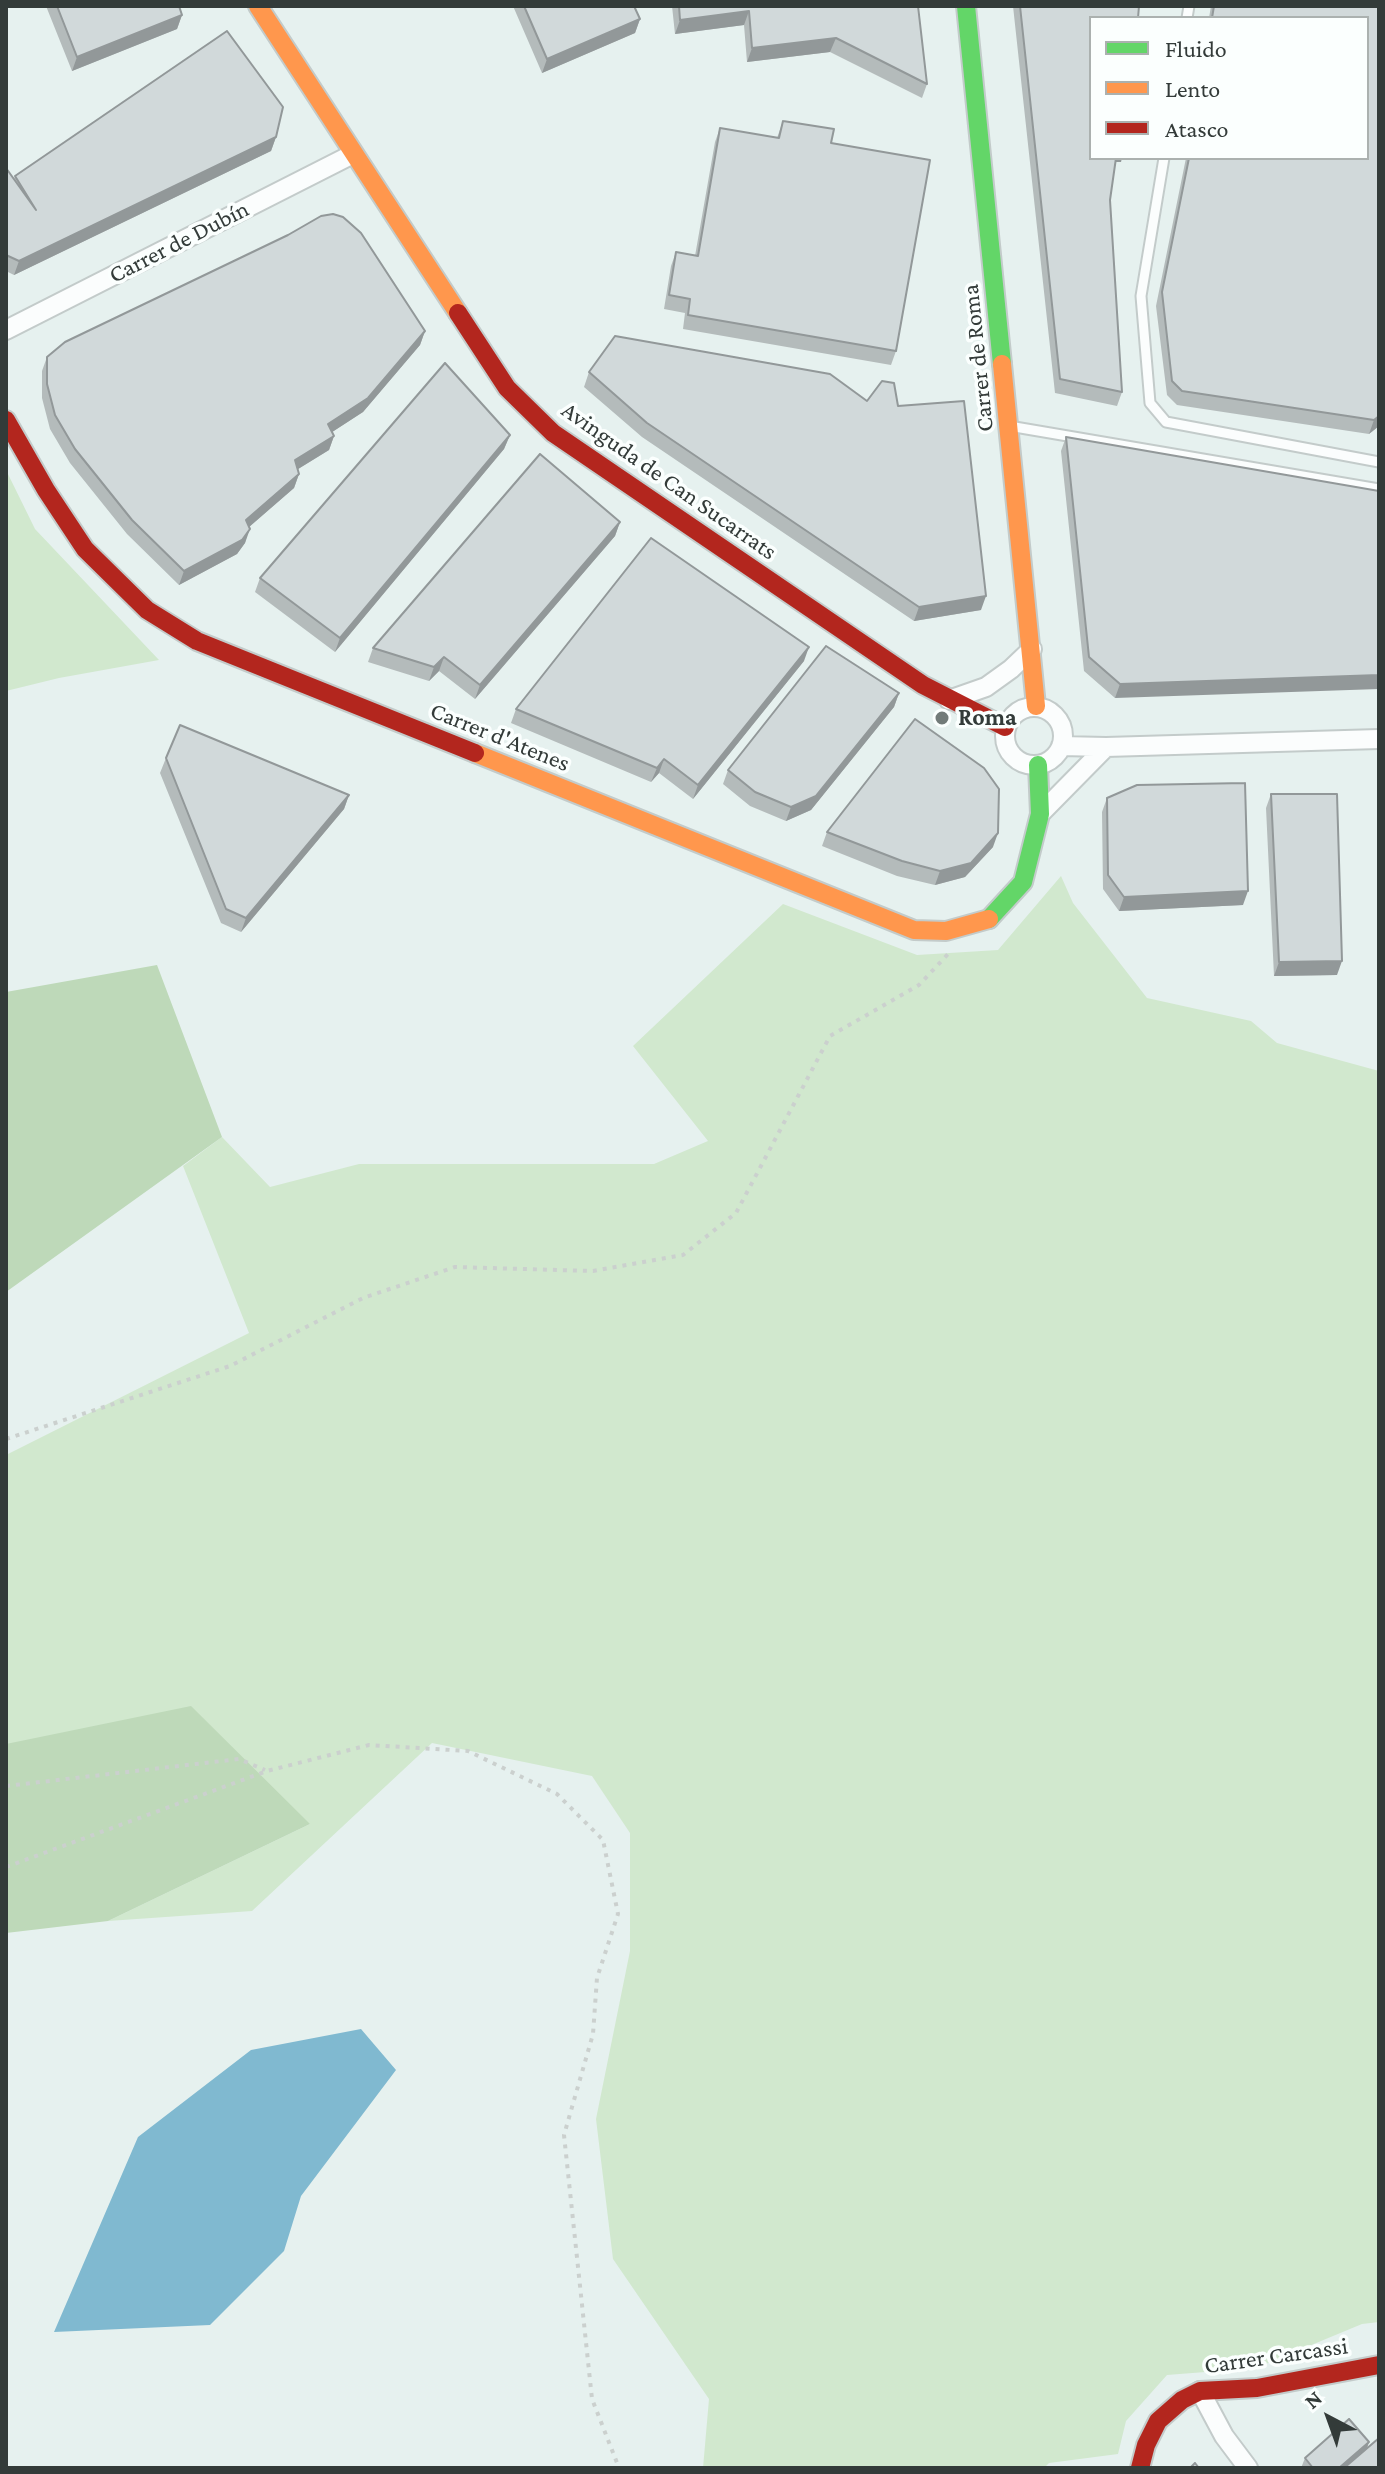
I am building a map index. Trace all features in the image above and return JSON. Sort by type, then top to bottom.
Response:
[{"type":"street","name":"Avinguda de Can Sucarrats","points":[[258,6],[507,388],[553,433],[949,700],[1005,727]]},
{"type":"street","name":"Carrer de Roma","points":[[966,6],[1036,706]]},
{"type":"street","name":"Carrer de Dubín","points":[[6,330],[353,154]]},
{"type":"street","name":"Carrer d'Atenes","points":[[6,420],[46,490],[85,549],[147,610],[197,641],[914,930],[946,931],[991,918],[1023,882],[1040,814]]},
{"type":"street","points":[[949,700],[986,687],[1032,649]]},
{"type":"street","points":[[1036,706],[1053,713],[1059,721],[1063,730],[1061,746],[1055,757],[1038,765],[1028,765],[1011,755],[1004,737],[1005,727],[1017,711],[1036,706]]},
{"type":"street","points":[[1061,746],[1379,739]]},
{"type":"street","points":[[1040,814],[1106,747]]},
{"type":"street","points":[[1038,765],[1040,814]]},
{"type":"street","name":"Carrer Carcassi","points":[[1140,2468],[1146,2445],[1158,2421],[1182,2400],[1200,2391],[1230,2387],[1257,2388],[1379,2365]]},
{"type":"street","points":[[1200,2391],[1224,2436],[1248,2468]]},
{"type":"lane","points":[[1164,160],[1141,296],[1150,403],[1166,422],[1379,462]]},
{"type":"lane","points":[[1009,426],[1379,489]]},
{"type":"path","points":[[6,1439],[230,1366],[363,1298],[455,1267],[593,1271],[683,1255],[736,1213],[830,1036],[919,985],[951,952],[946,931]]},
{"type":"path","points":[[6,1867],[267,1771],[369,1745],[468,1751],[557,1794],[603,1840],[618,1914],[597,1978],[593,2034],[564,2135],[592,2399],[619,2468]]},
{"type":"path","points":[[6,1786],[239,1759],[267,1771]]},
{"type":"green space","points":[[6,470],[35,529],[159,660],[6,691]]},
{"type":"green space","points":[[1061,876],[1073,903],[1147,998],[1251,1021],[1277,1043],[1379,1071],[1379,2322],[1362,2324],[1256,2368],[1167,2375],[1126,2421],[1118,2454],[1049,2463],[1044,2468],[703,2468],[709,2399],[613,2259],[596,2119],[630,1951],[630,1833],[592,1776],[432,1743],[252,1911],[108,1921],[310,1824],[6,1744],[6,1455],[249,1333],[183,1166],[222,1137],[270,1187],[359,1164],[654,1164],[708,1141],[633,1046],[783,904],[917,955],[998,950]]},
{"type":"green space","points":[[157,965],[222,1137],[6,1292],[6,992]]},
{"type":"green space","points":[[191,1706],[310,1824],[108,1921],[6,1933],[6,1744]]},
{"type":"water","points":[[361,2029],[396,2070],[301,2196],[284,2251],[210,2325],[54,2332],[138,2137],[251,2050]]},
{"type":"building","points":[[57,6],[179,6],[182,15],[77,57]]},
{"type":"building","points":[[524,6],[634,6],[640,19],[547,59]]},
{"type":"building","points":[[679,6],[918,6],[927,84],[836,38],[752,48],[749,11],[680,20]]},
{"type":"building","points":[[1020,6],[1139,6],[1138,16],[1089,16],[1089,160],[1116,160],[1110,200],[1122,392],[1060,379]]},
{"type":"building","points":[[1214,6],[1379,6],[1379,416],[1374,420],[1182,391],[1172,381],[1162,292],[1189,160],[1369,160],[1369,16],[1212,16]]},
{"type":"building","points":[[227,31],[283,107],[276,137],[19,261],[6,255],[6,168],[36,210],[15,176]]},
{"type":"building","points":[[783,121],[834,129],[831,143],[930,160],[896,351],[688,315],[690,299],[669,295],[676,252],[698,256],[720,128],[779,138]]},
{"type":"building","points":[[333,214],[343,217],[361,233],[425,331],[368,398],[328,424],[334,436],[295,460],[299,474],[246,520],[250,529],[242,540],[184,571],[132,520],[75,449],[55,415],[47,384],[47,357],[65,342],[288,235],[321,216]]},
{"type":"building","points":[[615,336],[830,374],[867,401],[882,381],[894,383],[898,406],[964,401],[986,596],[919,607],[647,423],[589,372]]},
{"type":"building","points":[[445,363],[510,435],[340,638],[260,578]]},
{"type":"building","points":[[1066,437],[1379,491],[1379,675],[1120,684],[1089,657]]},
{"type":"building","points":[[540,454],[620,522],[480,685],[444,657],[434,667],[373,648]]},
{"type":"building","points":[[651,538],[809,647],[698,785],[664,759],[657,768],[516,709]]},
{"type":"building","points":[[826,646],[899,693],[816,796],[791,807],[755,792],[728,770]]},
{"type":"building","points":[[915,719],[984,768],[999,789],[998,833],[971,863],[940,871],[902,861],[827,832]]},
{"type":"building","points":[[180,725],[349,795],[246,918],[226,909],[166,758]]},
{"type":"building","points":[[1245,783],[1248,891],[1124,897],[1108,875],[1107,798],[1137,785]]},
{"type":"building","points":[[1271,794],[1337,794],[1342,961],[1279,962]]},
{"type":"building","points":[[1349,2419],[1369,2442],[1339,2468],[1313,2468],[1305,2458]]},
{"type":"building","points":[[1379,2438],[1379,2468],[1344,2468]]},
{"type":"traffic: fast","points":[[966,6],[1002,364]]},
{"type":"traffic: fast","points":[[989,919],[1023,882],[1040,814],[1038,765]]},
{"type":"traffic: slow","points":[[258,6],[458,313]]},
{"type":"traffic: slow","points":[[1002,364],[1036,706]]},
{"type":"traffic: slow","points":[[475,753],[914,930],[946,931],[989,919]]},
{"type":"traffic: jam","points":[[458,313],[507,388],[553,433],[923,685],[1005,727]]},
{"type":"traffic: jam","points":[[6,420],[46,490],[85,549],[147,610],[197,641],[475,753]]},
{"type":"traffic: jam","points":[[1140,2468],[1146,2445],[1158,2421],[1182,2400],[1200,2391],[1257,2388],[1379,2365]]},
{"type":"place","name":"Roma","points":[[942,718]]}]
